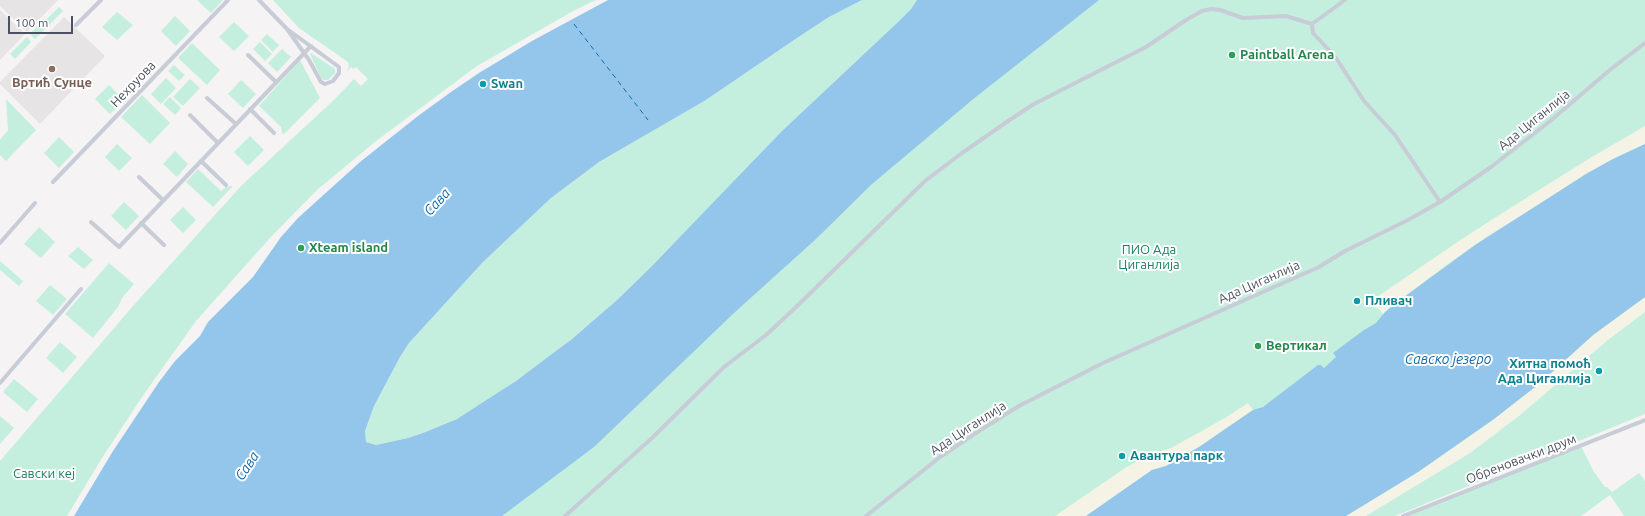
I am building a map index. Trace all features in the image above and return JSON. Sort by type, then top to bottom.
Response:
[{"type":"street","points":[[76,26],[101,0]]},
{"type":"street","name":"Нехруова","points":[[53,182],[228,0]]},
{"type":"street","points":[[259,0],[287,29],[304,53],[321,82],[325,84],[333,81],[339,73],[339,67],[287,29]]},
{"type":"street","points":[[1312,24],[1345,0]]},
{"type":"street","points":[[565,516],[652,438],[724,367],[766,335],[793,310],[925,181],[962,152],[1011,119],[1034,104],[1146,47],[1202,11],[1211,9],[1220,10],[1243,18],[1286,16],[1312,24]]},
{"type":"street","points":[[1312,24],[1313,33],[1336,58],[1364,101],[1395,135],[1440,202]]},
{"type":"street","name":"Ада Циганлија","points":[[866,516],[940,457],[978,431],[1019,406],[1103,363],[1319,267],[1345,251],[1408,220],[1440,202],[1490,169],[1549,122],[1611,69],[1645,43]]},
{"type":"street","points":[[91,222],[119,247],[311,46]]},
{"type":"street","points":[[248,55],[276,82]]},
{"type":"street","points":[[207,98],[236,124]]},
{"type":"street","points":[[250,109],[274,133]]},
{"type":"street","points":[[190,115],[218,143]]},
{"type":"street","points":[[201,161],[226,185]]},
{"type":"street","points":[[139,177],[163,200]]},
{"type":"street","points":[[0,243],[35,203]]},
{"type":"street","points":[[142,223],[164,245]]},
{"type":"street","points":[[0,383],[81,289]]},
{"type":"street","name":"Обреновачки друм","points":[[1403,516],[1645,420]]},
{"type":"shaded area","points":[[0,0],[58,0],[27,32],[0,6]]},
{"type":"shaded area","points":[[0,10],[25,34],[0,60]]},
{"type":"shaded area","name":"Вртић Сунце","points":[[64,17],[105,56],[40,124],[0,84],[0,82]]},
{"type":"green space","points":[[197,0],[223,0],[211,13]]},
{"type":"green space","name":"Савски кеј","points":[[273,0],[596,0],[575,10],[477,66],[376,141],[317,190],[269,239],[196,321],[144,394],[102,458],[67,516],[0,516],[0,461],[133,306],[241,186],[335,99],[354,79],[361,86],[368,79],[356,67],[353,69],[351,67],[346,72],[349,67],[348,62],[299,28]]},
{"type":"green space","points":[[862,0],[917,0],[911,9],[898,22],[782,131],[681,238],[617,300],[572,339],[540,364],[487,401],[457,419],[408,438],[376,445],[366,442],[365,431],[374,406],[409,343],[483,262],[551,198],[599,162],[706,100],[829,17]]},
{"type":"green space","name":"ПИО Ада Циганлија","points":[[1054,0],[1645,0],[1645,414],[1395,516],[459,516]]},
{"type":"green space","points":[[59,7],[63,11],[35,39],[30,34]]},
{"type":"green space","points":[[117,12],[133,25],[117,40],[102,27]]},
{"type":"green space","points":[[175,16],[190,31],[176,46],[161,31]]},
{"type":"green space","points":[[234,22],[249,36],[234,51],[219,37]]},
{"type":"green space","points":[[267,34],[279,45],[273,52],[261,40]]},
{"type":"green space","points":[[27,37],[31,42],[15,59],[10,54]]},
{"type":"green space","points":[[260,42],[272,54],[265,61],[253,49]]},
{"type":"green space","points":[[192,43],[220,70],[207,85],[178,58]]},
{"type":"green space","points":[[282,49],[291,57],[277,72],[268,63]]},
{"type":"green space","points":[[311,53],[335,69],[335,73],[328,80],[321,78],[310,54]]},
{"type":"green space","points":[[300,60],[320,98],[284,134],[282,133],[281,127],[259,106]]},
{"type":"green space","points":[[174,65],[185,75],[179,81],[168,71]]},
{"type":"green space","points":[[166,78],[176,88],[161,104],[151,94]]},
{"type":"green space","points":[[190,79],[200,88],[183,106],[173,97]]},
{"type":"green space","points":[[241,80],[256,94],[243,108],[228,94]]},
{"type":"green space","points":[[109,85],[124,100],[110,114],[95,99]]},
{"type":"green space","points":[[142,95],[170,123],[150,144],[121,117]]},
{"type":"green space","points":[[170,97],[181,108],[175,115],[163,104]]},
{"type":"green space","points":[[6,99],[36,130],[6,161],[0,155],[0,140],[8,130]]},
{"type":"green space","points":[[250,136],[264,150],[248,166],[234,152]]},
{"type":"green space","points":[[59,137],[74,152],[59,168],[44,153]]},
{"type":"green space","points":[[117,144],[132,158],[119,171],[105,157]]},
{"type":"green space","points":[[175,151],[188,164],[177,177],[163,164]]},
{"type":"green space","points":[[198,169],[221,191],[226,187],[233,186],[213,207],[186,182]]},
{"type":"green space","points":[[124,202],[139,216],[126,230],[111,216]]},
{"type":"green space","points":[[183,207],[196,220],[183,233],[170,220]]},
{"type":"green space","points":[[39,227],[55,242],[41,258],[24,244]]},
{"type":"green space","points":[[78,247],[93,260],[84,269],[68,256]]},
{"type":"green space","points":[[0,261],[23,281],[19,286],[0,270]]},
{"type":"green space","points":[[109,263],[134,284],[93,338],[65,314]]},
{"type":"green space","points":[[50,285],[67,299],[53,315],[36,301]]},
{"type":"green space","points":[[60,342],[77,357],[63,373],[46,358]]},
{"type":"green space","points":[[14,379],[38,399],[27,412],[3,392]]},
{"type":"green space","points":[[0,416],[14,428],[0,444]]},
{"type":"green space","points":[[1581,446],[1594,472],[1605,487],[1612,492],[1639,473],[1645,481],[1645,516],[1624,516],[1610,495],[1581,516],[1408,516]]},
{"type":"sand","points":[[1645,126],[1645,144],[1586,174],[1549,199],[1488,236],[1396,303],[1385,312],[1384,315],[1371,301],[1515,205],[1590,158]]},
{"type":"sand","points":[[1645,297],[1645,312],[1608,340],[1519,416],[1470,453],[1366,516],[1346,516],[1418,472],[1494,419],[1593,335]]},
{"type":"sand","points":[[1248,403],[1253,410],[1199,447],[1166,466],[1152,470],[1086,516],[1055,516],[1125,468],[1145,457],[1171,448],[1225,418]]},
{"type":"water","name":"Сава","points":[[608,0],[862,0],[829,17],[706,100],[599,162],[551,198],[483,262],[409,343],[374,406],[365,431],[366,442],[376,445],[408,438],[457,419],[516,381],[572,339],[617,300],[652,266],[782,131],[898,22],[911,9],[917,0],[1099,0],[972,100],[872,184],[816,239],[734,313],[594,447],[502,516],[74,516],[113,451],[159,382],[175,361],[200,336],[208,322],[253,277],[281,237],[298,218],[360,162],[451,92],[532,41]]},
{"type":"water","name":"Савско језеро","points":[[1645,144],[1645,297],[1593,335],[1539,384],[1494,419],[1418,472],[1346,516],[1086,516],[1152,470],[1166,466],[1199,447],[1253,410],[1263,407],[1318,365],[1321,365],[1324,368],[1336,357],[1333,353],[1376,323],[1385,312],[1396,303],[1475,245],[1586,174]]},
{"type":"ferry route","points":[[574,24],[648,120]]},
{"type":"place","name":"Paintball Arena","points":[[1232,55]]},
{"type":"place","name":"Вртић Сунце","points":[[52,69]]},
{"type":"place","name":"Swan","points":[[483,84]]},
{"type":"place","name":"Xteam island","points":[[301,248]]},
{"type":"place","name":"Пливач","points":[[1357,301]]},
{"type":"place","name":"Вертикал","points":[[1258,346]]},
{"type":"place","name":"Хитна помоћ Ада Циганлија","points":[[1599,371]]},
{"type":"place","name":"Авантура парк","points":[[1122,456]]}]
